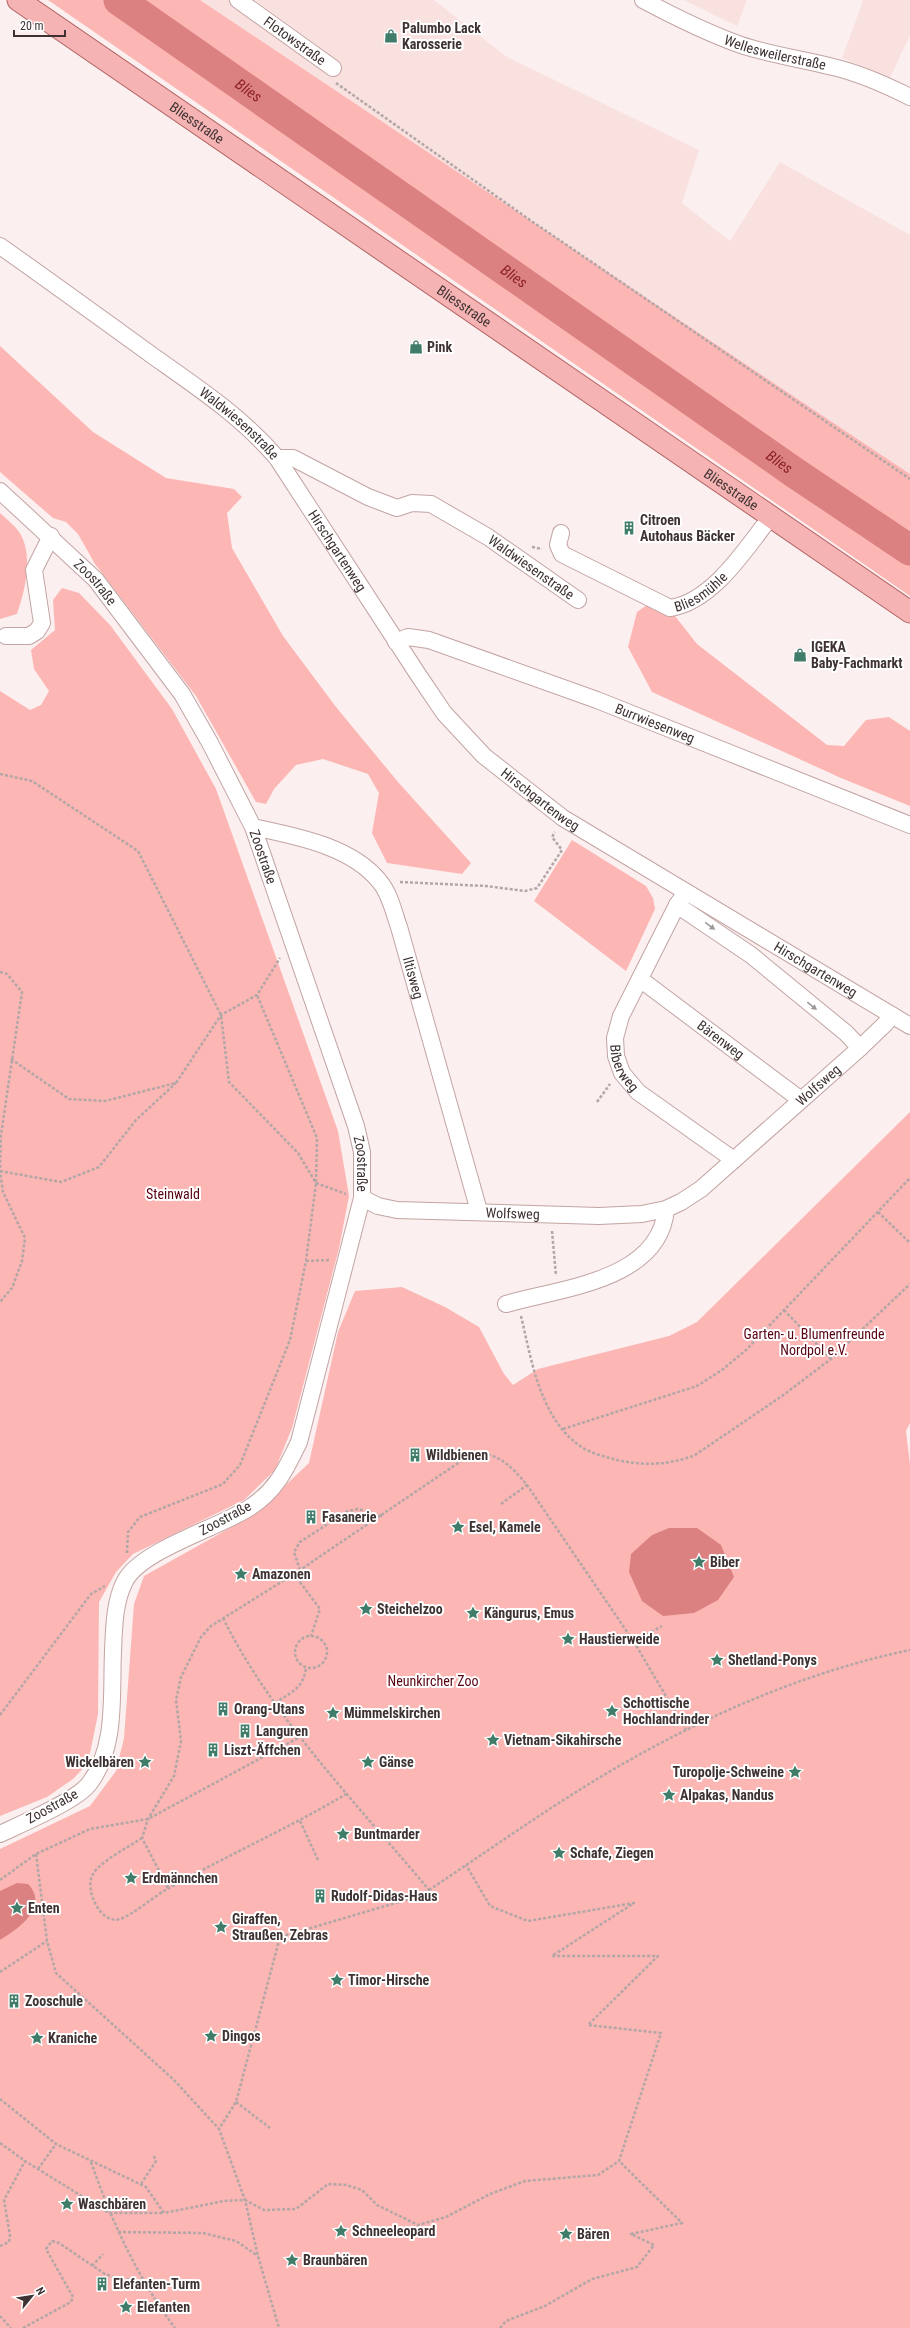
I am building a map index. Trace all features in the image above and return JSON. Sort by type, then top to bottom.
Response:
[{"type":"main road","name":"Bliesstraße","points":[[18,0],[772,515],[910,612]]},
{"type":"street","name":"Flotowstraße","points":[[238,0],[334,75]]},
{"type":"street","name":"Wellesweilerstraße","points":[[643,0],[679,19],[740,44],[780,56],[834,67],[890,87],[910,97]]},
{"type":"street","name":"Waldwiesenstraße","points":[[0,246],[247,426],[278,458],[293,458],[368,498],[397,508],[412,503],[431,504],[488,537],[578,600]]},
{"type":"street","name":"Hirschgartenweg","points":[[278,458],[396,642],[444,713],[484,756],[563,818],[682,898],[910,1026]]},
{"type":"street","name":"Zoostraße","points":[[0,491],[51,536],[96,580],[182,694],[210,743],[254,827],[291,940],[356,1126],[362,1160],[362,1198],[345,1259],[299,1442],[281,1479],[249,1508],[145,1559],[125,1580],[115,1617],[110,1720],[106,1754],[89,1785],[58,1806],[0,1834]]},
{"type":"street","name":"Bliesmühle","points":[[561,533],[558,545],[562,554],[670,608],[682,607],[727,573],[772,515]]},
{"type":"street","points":[[6,636],[29,636],[37,631],[42,622],[34,570],[51,536]]},
{"type":"street","name":"Burrwiesenweg","points":[[396,642],[408,638],[429,640],[597,700],[910,824]]},
{"type":"street","name":"Iltisweg","points":[[254,827],[317,844],[340,853],[364,866],[381,883],[399,927],[479,1211]]},
{"type":"street","name":"Hirschgartenweg","points":[[682,898],[846,1033],[860,1048]]},
{"type":"street","name":"Biberweg","points":[[682,898],[621,1016],[615,1038],[616,1056],[622,1072],[638,1092],[734,1160]]},
{"type":"street","name":"Bärenweg","points":[[640,979],[801,1100]]},
{"type":"street","name":"Wolfsweg","points":[[362,1198],[378,1206],[397,1210],[479,1211],[599,1216],[642,1214],[666,1209],[681,1202],[701,1189],[860,1048],[885,1024],[892,1015]]},
{"type":"street","points":[[512,1302],[598,1280],[626,1268],[647,1252],[665,1224],[666,1209]]},
{"type":"path","points":[[334,75],[530,220],[910,479]]},
{"type":"path","points":[[0,774],[32,781],[138,851],[221,1014],[229,1082],[298,1153],[316,1183],[362,1198]]},
{"type":"path","points":[[381,883],[486,886],[525,891],[537,888],[562,850],[552,837]]},
{"type":"path","points":[[0,1171],[61,1182],[99,1167],[136,1120],[176,1083],[221,1014],[257,995],[291,940]]},
{"type":"path","points":[[0,972],[6,974],[22,992],[1,1135],[0,1171],[3,1192],[25,1238],[22,1261],[12,1288],[0,1302]]},
{"type":"path","points":[[0,1715],[91,1594],[110,1582],[125,1580],[128,1532],[140,1517],[223,1484],[240,1465],[290,1340],[306,1261],[316,1183],[317,1138],[257,995]]},
{"type":"path","points":[[11,1059],[69,1099],[105,1101],[176,1083]]},
{"type":"path","points":[[596,1102],[622,1072]]},
{"type":"path","points":[[562,1429],[697,1386],[722,1370],[746,1350],[910,1178]]},
{"type":"path","points":[[878,1212],[910,1243]]},
{"type":"path","points":[[552,1214],[555,1268],[558,1290]]},
{"type":"path","points":[[306,1261],[345,1259]]},
{"type":"path","points":[[512,1302],[543,1397],[555,1420],[562,1429],[584,1449],[601,1456],[629,1462],[659,1464],[679,1461],[695,1455],[782,1396],[831,1359],[910,1284]]},
{"type":"path","points":[[784,1310],[831,1359]]},
{"type":"path","points":[[348,1793],[300,1821],[168,1888],[120,1919],[108,1919],[101,1914],[91,1888],[92,1876],[103,1864],[142,1838],[148,1819],[174,1776],[181,1741],[176,1700],[181,1677],[201,1637],[211,1626],[223,1618],[294,1574],[382,1516],[470,1455],[481,1452],[499,1458],[512,1468],[527,1485],[634,1642],[686,1730]]},
{"type":"path","points":[[502,1504],[527,1485]]},
{"type":"path","points":[[300,1570],[294,1552],[300,1542],[306,1538],[348,1511],[358,1509],[382,1516]]},
{"type":"path","points":[[294,1574],[320,1609],[312,1636]]},
{"type":"path","points":[[223,1618],[239,1650],[300,1737],[429,1890]]},
{"type":"path","points":[[634,1642],[662,1626]]},
{"type":"path","points":[[312,1636],[322,1640],[327,1650],[327,1655],[320,1665],[306,1668],[296,1659],[295,1647],[302,1638],[312,1636]]},
{"type":"path","points":[[218,2129],[236,2102],[280,1937],[416,1897],[429,1890],[574,1794],[634,1758],[686,1730],[815,1675],[866,1659],[910,1650]]},
{"type":"path","points":[[275,1703],[301,1685],[304,1680],[306,1668]]},
{"type":"path","points":[[0,1880],[36,1854],[90,1829],[148,1819],[300,1737]]},
{"type":"path","points":[[300,1821],[318,1860]]},
{"type":"path","points":[[142,1838],[168,1888]]},
{"type":"path","points":[[36,1854],[47,1941],[56,1973],[174,2080],[218,2129],[245,2200],[258,2256],[279,2328]]},
{"type":"path","points":[[0,2143],[25,2161],[109,2213],[164,2213],[224,2201],[245,2200],[264,2210],[296,2209],[328,2184],[346,2185],[362,2190],[377,2205],[418,2225],[446,2216],[490,2194],[525,2181],[598,2176],[619,2161],[661,2033],[588,2025],[658,1956],[552,1956],[634,1903],[528,1921],[490,1906],[466,1865]]},
{"type":"path","points":[[0,1972],[47,1941]]},
{"type":"path","points":[[0,2099],[56,2144],[146,2187],[164,2213]]},
{"type":"path","points":[[236,2102],[270,2128]]},
{"type":"path","points":[[38,2169],[56,2144]]},
{"type":"path","points":[[141,2184],[156,2161],[153,2154]]},
{"type":"path","points":[[0,2246],[9,2242],[10,2235],[4,2200],[25,2161]]},
{"type":"path","points":[[500,2328],[506,2321],[545,2306],[592,2279],[637,2267],[654,2245],[631,2234],[682,2223],[619,2161]]},
{"type":"path","points":[[91,2162],[109,2213],[142,2281],[174,2328]]},
{"type":"path","points":[[118,2232],[203,2233],[236,2241],[258,2256]]},
{"type":"path","points":[[23,2328],[71,2302],[73,2297],[46,2249],[47,2245],[52,2241],[59,2243],[92,2266],[116,2278],[142,2281]]},
{"type":"path","points":[[92,2266],[103,2254]]},
{"type":"path","points":[[0,2316],[10,2328]]},
{"type":"shaded area","points":[[200,0],[434,0],[507,57],[699,150],[682,203],[730,241],[780,162],[910,235],[910,474]]},
{"type":"shaded area","points":[[684,0],[747,0],[737,26]]},
{"type":"shaded area","points":[[861,0],[910,0],[910,35],[890,78],[842,58],[863,1]]},
{"type":"shaded area","points":[[669,1528],[697,1528],[721,1545],[734,1577],[718,1600],[694,1613],[663,1616],[642,1601],[629,1572],[631,1554],[652,1535]]},
{"type":"shaded area","name":"Enten","points":[[17,1883],[28,1884],[34,1893],[34,1909],[23,1924],[0,1940],[0,1891]]},
{"type":"green space","points":[[48,0],[200,0],[910,474],[910,596]]},
{"type":"green space","points":[[0,346],[93,432],[166,478],[234,489],[242,497],[227,513],[232,548],[283,636],[336,707],[398,782],[471,863],[462,874],[387,863],[372,833],[379,793],[368,774],[323,759],[296,765],[274,789],[266,804],[256,802],[196,696],[95,564],[78,534],[66,522],[53,518],[0,472]]},
{"type":"green space","points":[[0,513],[21,535],[25,544],[27,564],[23,595],[17,614],[0,619]]},
{"type":"green space","name":"Steinwald","points":[[62,588],[79,593],[110,625],[172,709],[216,789],[338,1131],[349,1196],[339,1248],[292,1428],[275,1470],[244,1500],[133,1554],[116,1572],[99,1602],[98,1714],[88,1763],[73,1779],[47,1797],[0,1816],[0,691],[30,710],[41,705],[49,691],[34,669],[31,650],[55,630],[53,600]]},
{"type":"green space","points":[[647,605],[675,616],[697,644],[827,745],[844,746],[866,720],[889,717],[910,731],[910,806],[841,778],[652,692],[628,647],[637,612]]},
{"type":"green space","points":[[572,840],[646,886],[653,898],[655,909],[626,971],[534,901]]},
{"type":"green space","name":"Neunkircher Zoo","points":[[910,1112],[910,1423],[906,1431],[910,1465],[910,2328],[0,2328],[0,1849],[90,1806],[116,1771],[124,1738],[134,1604],[144,1576],[255,1514],[309,1463],[338,1332],[355,1291],[402,1287],[445,1307],[479,1327],[504,1374],[513,1385],[538,1369],[669,1336],[697,1322]]},
{"type":"waterway","name":"Blies","points":[[119,0],[795,473],[910,550]]},
{"type":"place","name":"Palumbo Lack Karosserie","points":[[391,36]]},
{"type":"place","name":"Pink","points":[[416,347]]},
{"type":"place","name":"Citroen Autohaus Bäcker","points":[[629,528]]},
{"type":"place","name":"IGEKA Baby-Fachmarkt","points":[[800,655]]},
{"type":"place","name":"Wildbienen","points":[[415,1455]]},
{"type":"place","name":"Fasanerie","points":[[311,1517]]},
{"type":"place","name":"Esel, Kamele","points":[[458,1527]]},
{"type":"place","name":"Biber","points":[[699,1562]]},
{"type":"place","name":"Amazonen","points":[[241,1574]]},
{"type":"place","name":"Steichelzoo","points":[[366,1609]]},
{"type":"place","name":"Kängurus, Emus","points":[[473,1613]]},
{"type":"place","name":"Haustierweide","points":[[568,1639]]},
{"type":"place","name":"Shetland-Ponys","points":[[717,1660]]},
{"type":"place","name":"Orang-Utans","points":[[223,1709]]},
{"type":"place","name":"Schottische Hochlandrinder","points":[[612,1711]]},
{"type":"place","name":"Mümmelskirchen","points":[[333,1713]]},
{"type":"place","name":"Languren","points":[[245,1731]]},
{"type":"place","name":"Vietnam-Sikahirsche","points":[[493,1740]]},
{"type":"place","name":"Liszt-Äffchen","points":[[213,1750]]},
{"type":"place","name":"Wickelbären","points":[[145,1762]]},
{"type":"place","name":"Gänse","points":[[368,1762]]},
{"type":"place","name":"Turopolje-Schweine","points":[[795,1772]]},
{"type":"place","name":"Alpakas, Nandus","points":[[669,1795]]},
{"type":"place","name":"Buntmarder","points":[[343,1834]]},
{"type":"place","name":"Schafe, Ziegen","points":[[559,1853]]},
{"type":"place","name":"Erdmännchen","points":[[131,1878]]},
{"type":"place","name":"Rudolf-Didas-Haus","points":[[320,1896]]},
{"type":"place","name":"Enten","points":[[17,1908]]},
{"type":"place","name":"Giraffen, Straußen, Zebras","points":[[221,1927]]},
{"type":"place","name":"Timor-Hirsche","points":[[337,1980]]},
{"type":"place","name":"Zooschule","points":[[14,2001]]},
{"type":"place","name":"Dingos","points":[[211,2036]]},
{"type":"place","name":"Kraniche","points":[[37,2038]]},
{"type":"place","name":"Waschbären","points":[[67,2204]]},
{"type":"place","name":"Schneeleopard","points":[[341,2231]]},
{"type":"place","name":"Bären","points":[[566,2234]]},
{"type":"place","name":"Braunbären","points":[[292,2260]]},
{"type":"place","name":"Elefanten-Turm","points":[[102,2284]]},
{"type":"place","name":"Elefanten","points":[[126,2307]]},
{"type":"park label","name":"Garten- u. Blumenfreunde Nordpol e.V.","points":[[814,1342]]}]
